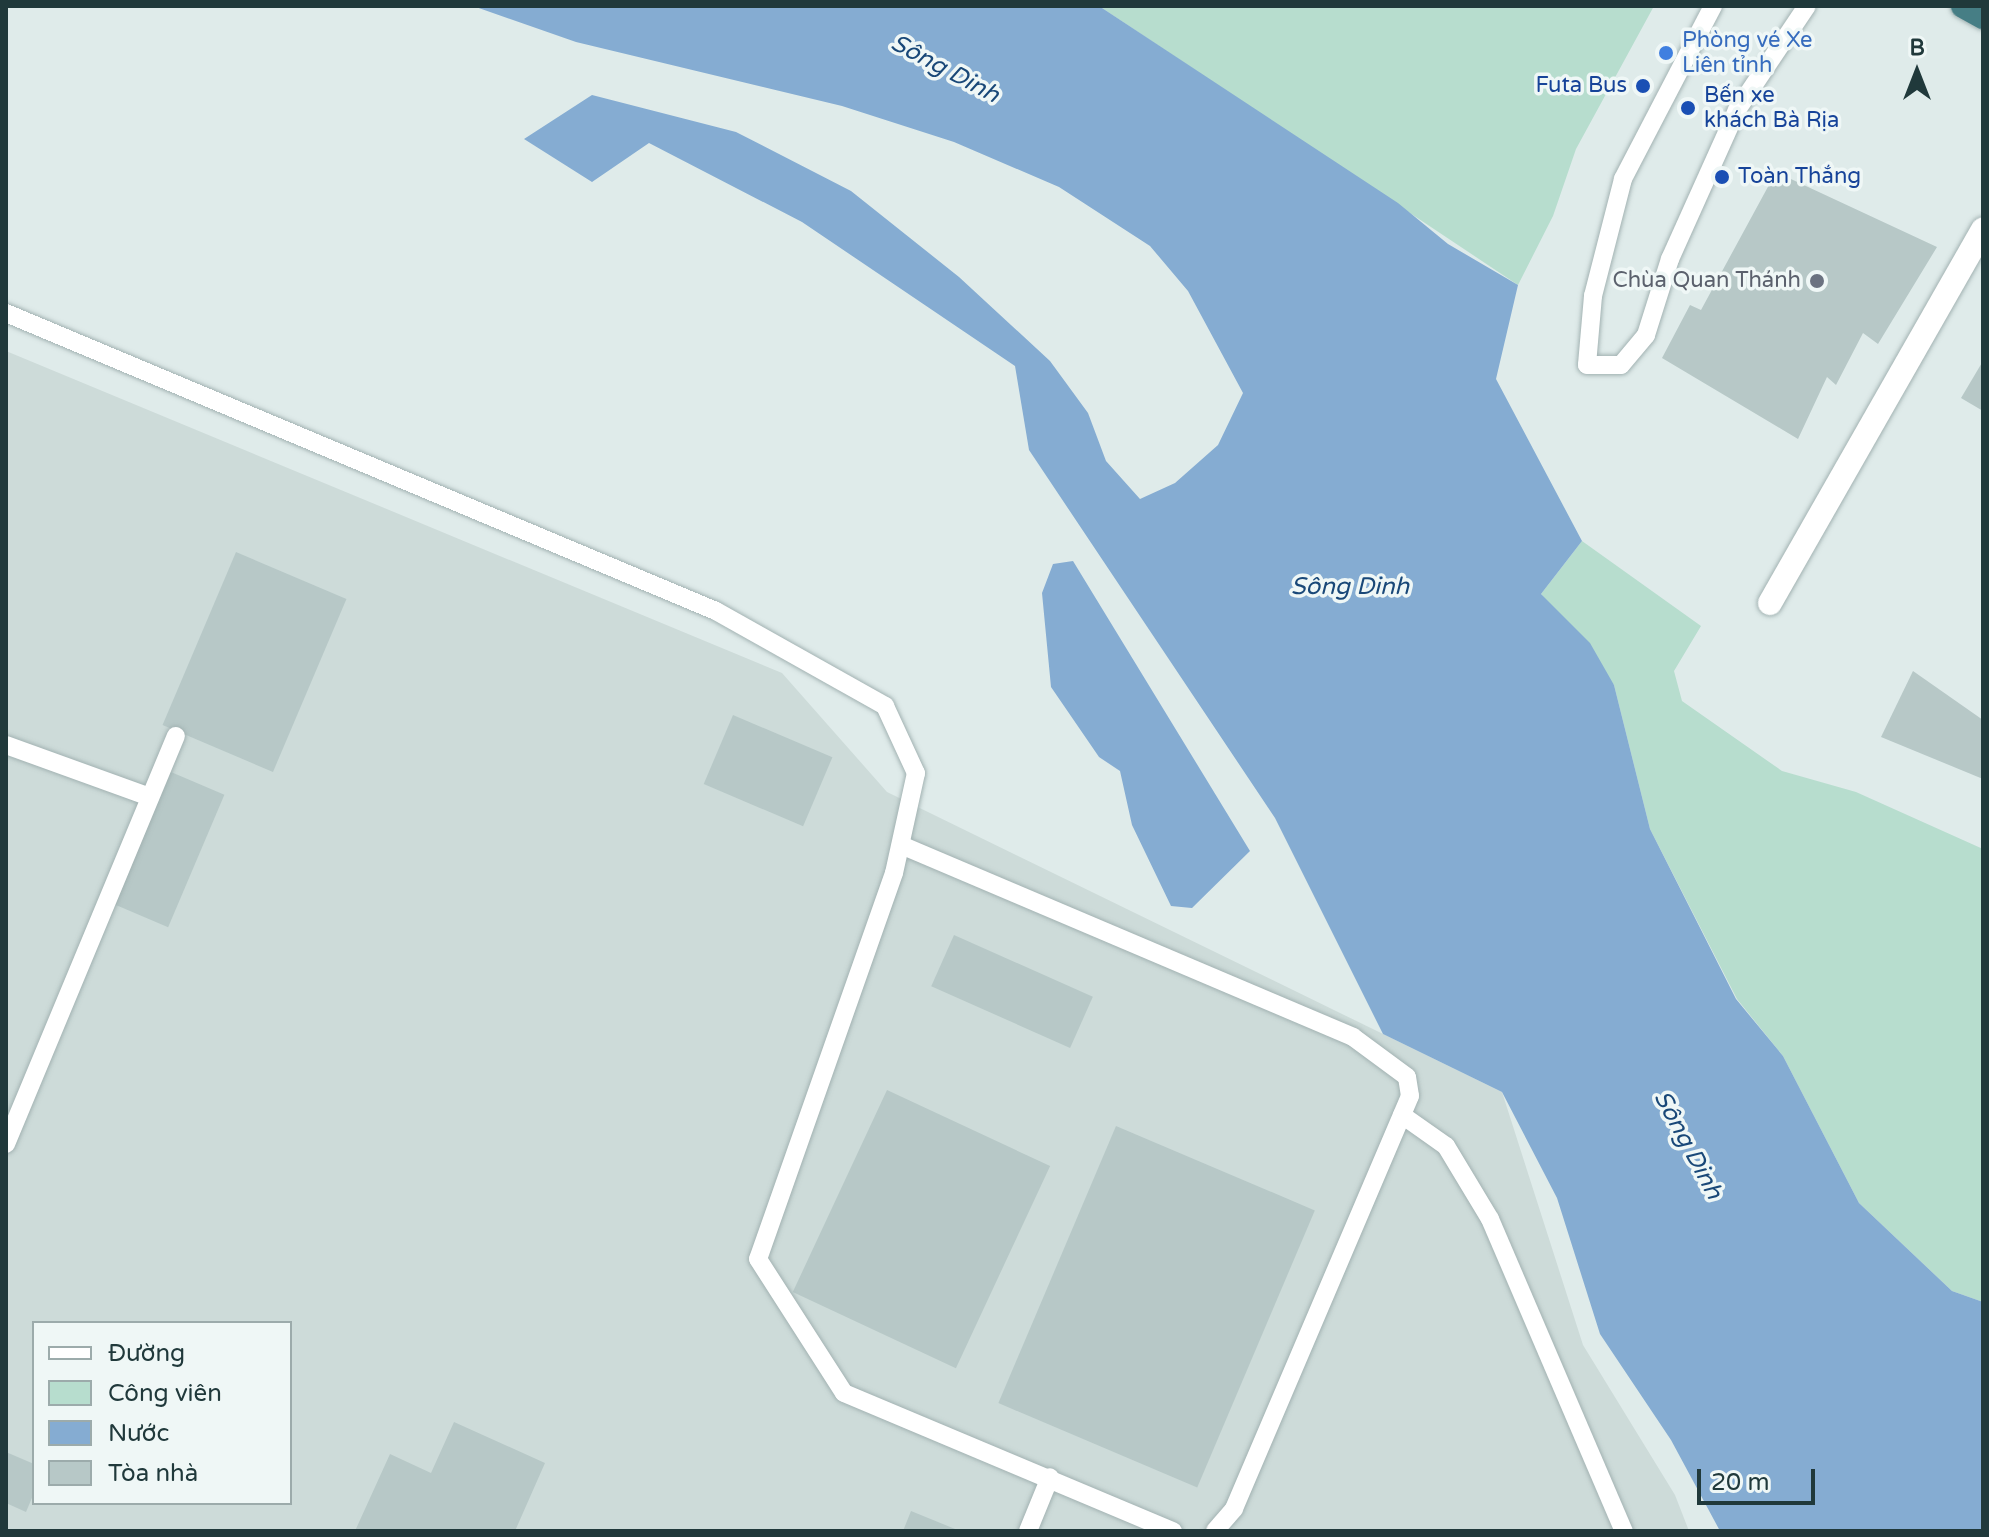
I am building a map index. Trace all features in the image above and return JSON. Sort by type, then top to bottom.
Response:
[{"type":"highway","points":[[1963,6],[1983,17]]},
{"type":"street","points":[[1770,603],[1983,230]]},
{"type":"lane","points":[[1713,6],[1623,179],[1593,296],[1587,365],[1621,365],[1646,335],[1670,259],[1737,110],[1807,6]]},
{"type":"lane","points":[[6,313],[716,611],[885,706],[916,773],[901,845],[758,1259],[844,1393],[1173,1531]]},
{"type":"lane","points":[[6,1144],[176,736]]},
{"type":"lane","points":[[6,745],[150,797]]},
{"type":"lane","points":[[901,845],[1353,1037],[1407,1077],[1410,1096],[1402,1115],[1234,1509],[1215,1531]]},
{"type":"lane","points":[[1402,1115],[1446,1146],[1490,1219],[1624,1531]]},
{"type":"lane","points":[[1028,1531],[1050,1477]]},
{"type":"shaded area","points":[[6,351],[782,673],[887,792],[1502,1092],[1583,1345],[1675,1495],[1689,1531],[6,1531]]},
{"type":"green space","points":[[1099,6],[1654,6],[1576,149],[1553,216],[1518,285]]},
{"type":"green space","points":[[1582,541],[1701,626],[1674,671],[1682,701],[1782,771],[1856,792],[1983,849],[1983,1302],[1952,1291],[1859,1203],[1783,1056],[1737,999],[1650,829],[1614,685],[1541,594]]},
{"type":"water","name":"Sông Dinh","points":[[473,6],[1099,6],[1398,203],[1448,244],[1518,285],[1496,379],[1582,541],[1541,594],[1590,643],[1614,685],[1650,829],[1736,999],[1783,1056],[1859,1203],[1952,1291],[1983,1302],[1983,1531],[1720,1531],[1671,1440],[1600,1334],[1557,1198],[1502,1092],[1383,1034],[1275,818],[1029,450],[1015,366],[802,222],[649,143],[592,182],[524,139],[592,95],[736,132],[851,191],[959,277],[1050,361],[1088,413],[1106,461],[1140,499],[1175,483],[1218,445],[1243,393],[1188,291],[1150,246],[1059,187],[954,142],[842,106],[576,42]]},
{"type":"water","points":[[1073,561],[1250,851],[1192,908],[1171,906],[1132,825],[1120,771],[1099,757],[1051,687],[1042,593],[1053,564]]},
{"type":"building","name":"Chùa Quan Thánh","points":[[1776,172],[1937,247],[1878,344],[1863,333],[1836,385],[1827,377],[1798,439],[1662,358],[1690,305],[1701,310]]},
{"type":"building","points":[[1983,361],[1983,411],[1961,398]]},
{"type":"building","points":[[236,552],[346,599],[273,772],[163,725]]},
{"type":"building","points":[[1913,671],[1983,720],[1983,779],[1881,737]]},
{"type":"building","points":[[733,715],[832,757],[803,826],[704,784]]},
{"type":"building","points":[[171,772],[224,795],[168,927],[115,905]]},
{"type":"building","points":[[954,935],[1093,997],[1070,1048],[931,986]]},
{"type":"building","points":[[887,1090],[1050,1166],[956,1368],[793,1292]]},
{"type":"building","points":[[1116,1126],[1315,1210],[1197,1487],[998,1403]]},
{"type":"building","points":[[454,1422],[545,1463],[515,1531],[355,1531],[390,1454],[431,1473]]},
{"type":"building","points":[[6,1452],[32,1463],[32,1498],[26,1512],[6,1503]]},
{"type":"building","points":[[911,1511],[960,1531],[903,1531]]},
{"type":"place","name":"Phòng vé Xe Liên tỉnh","points":[[1666,53]]},
{"type":"place","name":"Futa Bus","points":[[1643,86]]},
{"type":"place","name":"Bến xe khách Bà Rịa","points":[[1688,108]]},
{"type":"place","name":"Toàn Thắng","points":[[1722,177]]},
{"type":"place","name":"Chùa Quan Thánh","points":[[1817,281]]}]
